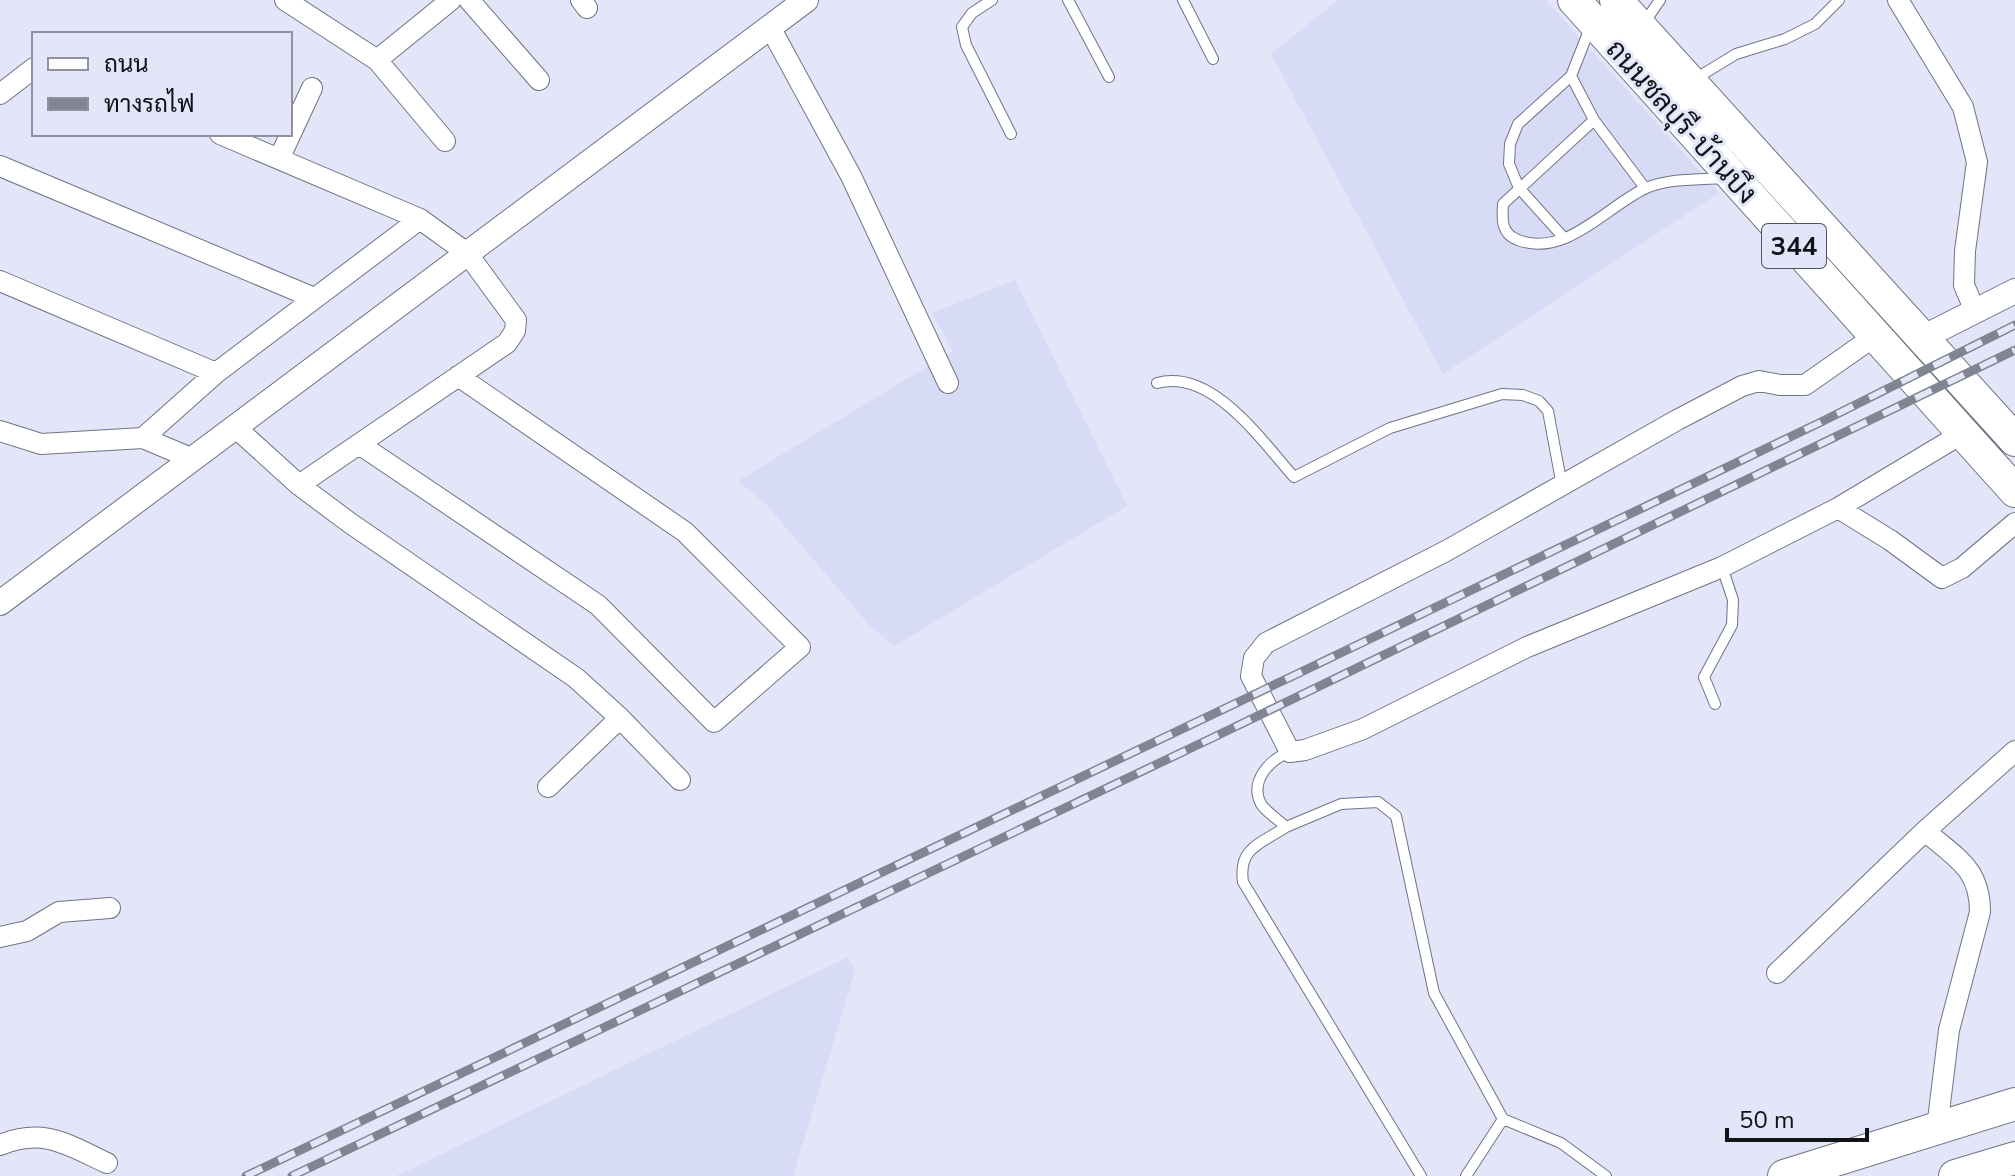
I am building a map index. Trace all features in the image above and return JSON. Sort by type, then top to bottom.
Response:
[{"type":"highway","name":"ถนนชลบุรี-บ้านบึง","points":[[1594,7],[1641,28],[2015,440]]},
{"type":"highway","name":"ถนนชลบุรี-บ้านบึง","points":[[1594,7],[1733,178],[2015,491]]},
{"type":"highway","points":[[1784,1176],[2015,1104]]},
{"type":"highway","points":[[1955,1176],[2015,1158]]},
{"type":"street","points":[[285,0],[377,60],[445,141]]},
{"type":"street","points":[[377,60],[451,0]]},
{"type":"street","points":[[469,0],[539,80]]},
{"type":"street","points":[[0,603],[806,0]]},
{"type":"street","points":[[1898,0],[1963,107],[1977,162],[1965,251],[1964,285],[1975,311]]},
{"type":"street","points":[[770,27],[851,176],[948,383]]},
{"type":"street","points":[[0,94],[32,70]]},
{"type":"street","points":[[292,131],[312,88]]},
{"type":"street","points":[[225,136],[420,219],[467,253],[516,320],[515,331],[507,343],[299,485]]},
{"type":"street","points":[[279,159],[290,136]]},
{"type":"street","points":[[0,166],[314,298]]},
{"type":"street","points":[[143,438],[216,373],[420,219]]},
{"type":"street","points":[[0,281],[216,373]]},
{"type":"street","points":[[1922,338],[2015,291]]},
{"type":"street","points":[[1875,336],[1805,385],[1759,381],[1742,386],[1446,551],[1266,643],[1254,658],[1251,676],[1290,752],[1305,750],[1363,729],[1527,647],[1722,567],[1838,508],[1963,433]]},
{"type":"street","points":[[359,444],[598,605],[714,722],[800,647],[685,532],[458,376]]},
{"type":"street","points":[[235,427],[299,485],[350,523],[576,678],[680,780]]},
{"type":"street","points":[[0,431],[41,444],[143,438],[193,459]]},
{"type":"street","points":[[1838,508],[1890,540],[1942,578],[1962,568],[2015,523]]},
{"type":"street","points":[[548,787],[620,718]]},
{"type":"street","points":[[1777,973],[1925,831],[2015,751]]},
{"type":"street","points":[[1925,831],[1971,871],[1980,893],[1980,912],[1949,1030],[1937,1128]]},
{"type":"street","points":[[0,937],[27,931],[59,912],[110,908]]},
{"type":"street","points":[[0,1145],[32,1136],[51,1138],[107,1163]]},
{"type":"lane","points":[[992,0],[972,13],[962,27],[966,45],[1011,134]]},
{"type":"lane","points":[[1068,0],[1109,77]]},
{"type":"lane","points":[[1183,0],[1213,59]]},
{"type":"lane","points":[[1641,28],[1660,0]]},
{"type":"lane","points":[[1690,82],[1736,54],[1785,39],[1815,24],[1839,0]]},
{"type":"lane","points":[[1564,238],[1519,188],[1509,164],[1510,144],[1518,124],[1571,76],[1583,51],[1594,7]]},
{"type":"lane","points":[[1571,76],[1594,120],[1645,188]]},
{"type":"lane","points":[[1594,120],[1503,204],[1502,223],[1511,238],[1532,246],[1564,238],[1591,225],[1645,188],[1676,181],[1733,178]]},
{"type":"lane","points":[[1157,383],[1173,379],[1205,388],[1237,413],[1294,477],[1390,428],[1502,394],[1523,395],[1539,401],[1548,411],[1562,486]]},
{"type":"lane","points":[[1715,704],[1704,677],[1732,625],[1733,600],[1722,567]]},
{"type":"lane","points":[[1286,827],[1261,804],[1258,786],[1263,771],[1278,756],[1290,752]]},
{"type":"lane","points":[[1421,1176],[1243,882],[1241,865],[1247,853],[1286,827],[1341,804],[1378,802],[1396,816],[1434,993],[1503,1119],[1561,1143],[1606,1176]]},
{"type":"lane","points":[[1466,1176],[1503,1119]]},
{"type":"shaded area","points":[[1338,0],[1546,0],[1719,193],[1443,374],[1271,54]]},
{"type":"shaded area","points":[[1015,280],[1127,506],[894,646],[870,626],[766,504],[738,481],[953,351],[932,313]]},
{"type":"shaded area","points":[[848,957],[855,971],[793,1176],[396,1176]]},
{"type":"railway","points":[[246,1176],[1819,423],[2015,325]]},
{"type":"railway","points":[[292,1176],[1212,738],[2015,350]]}]
